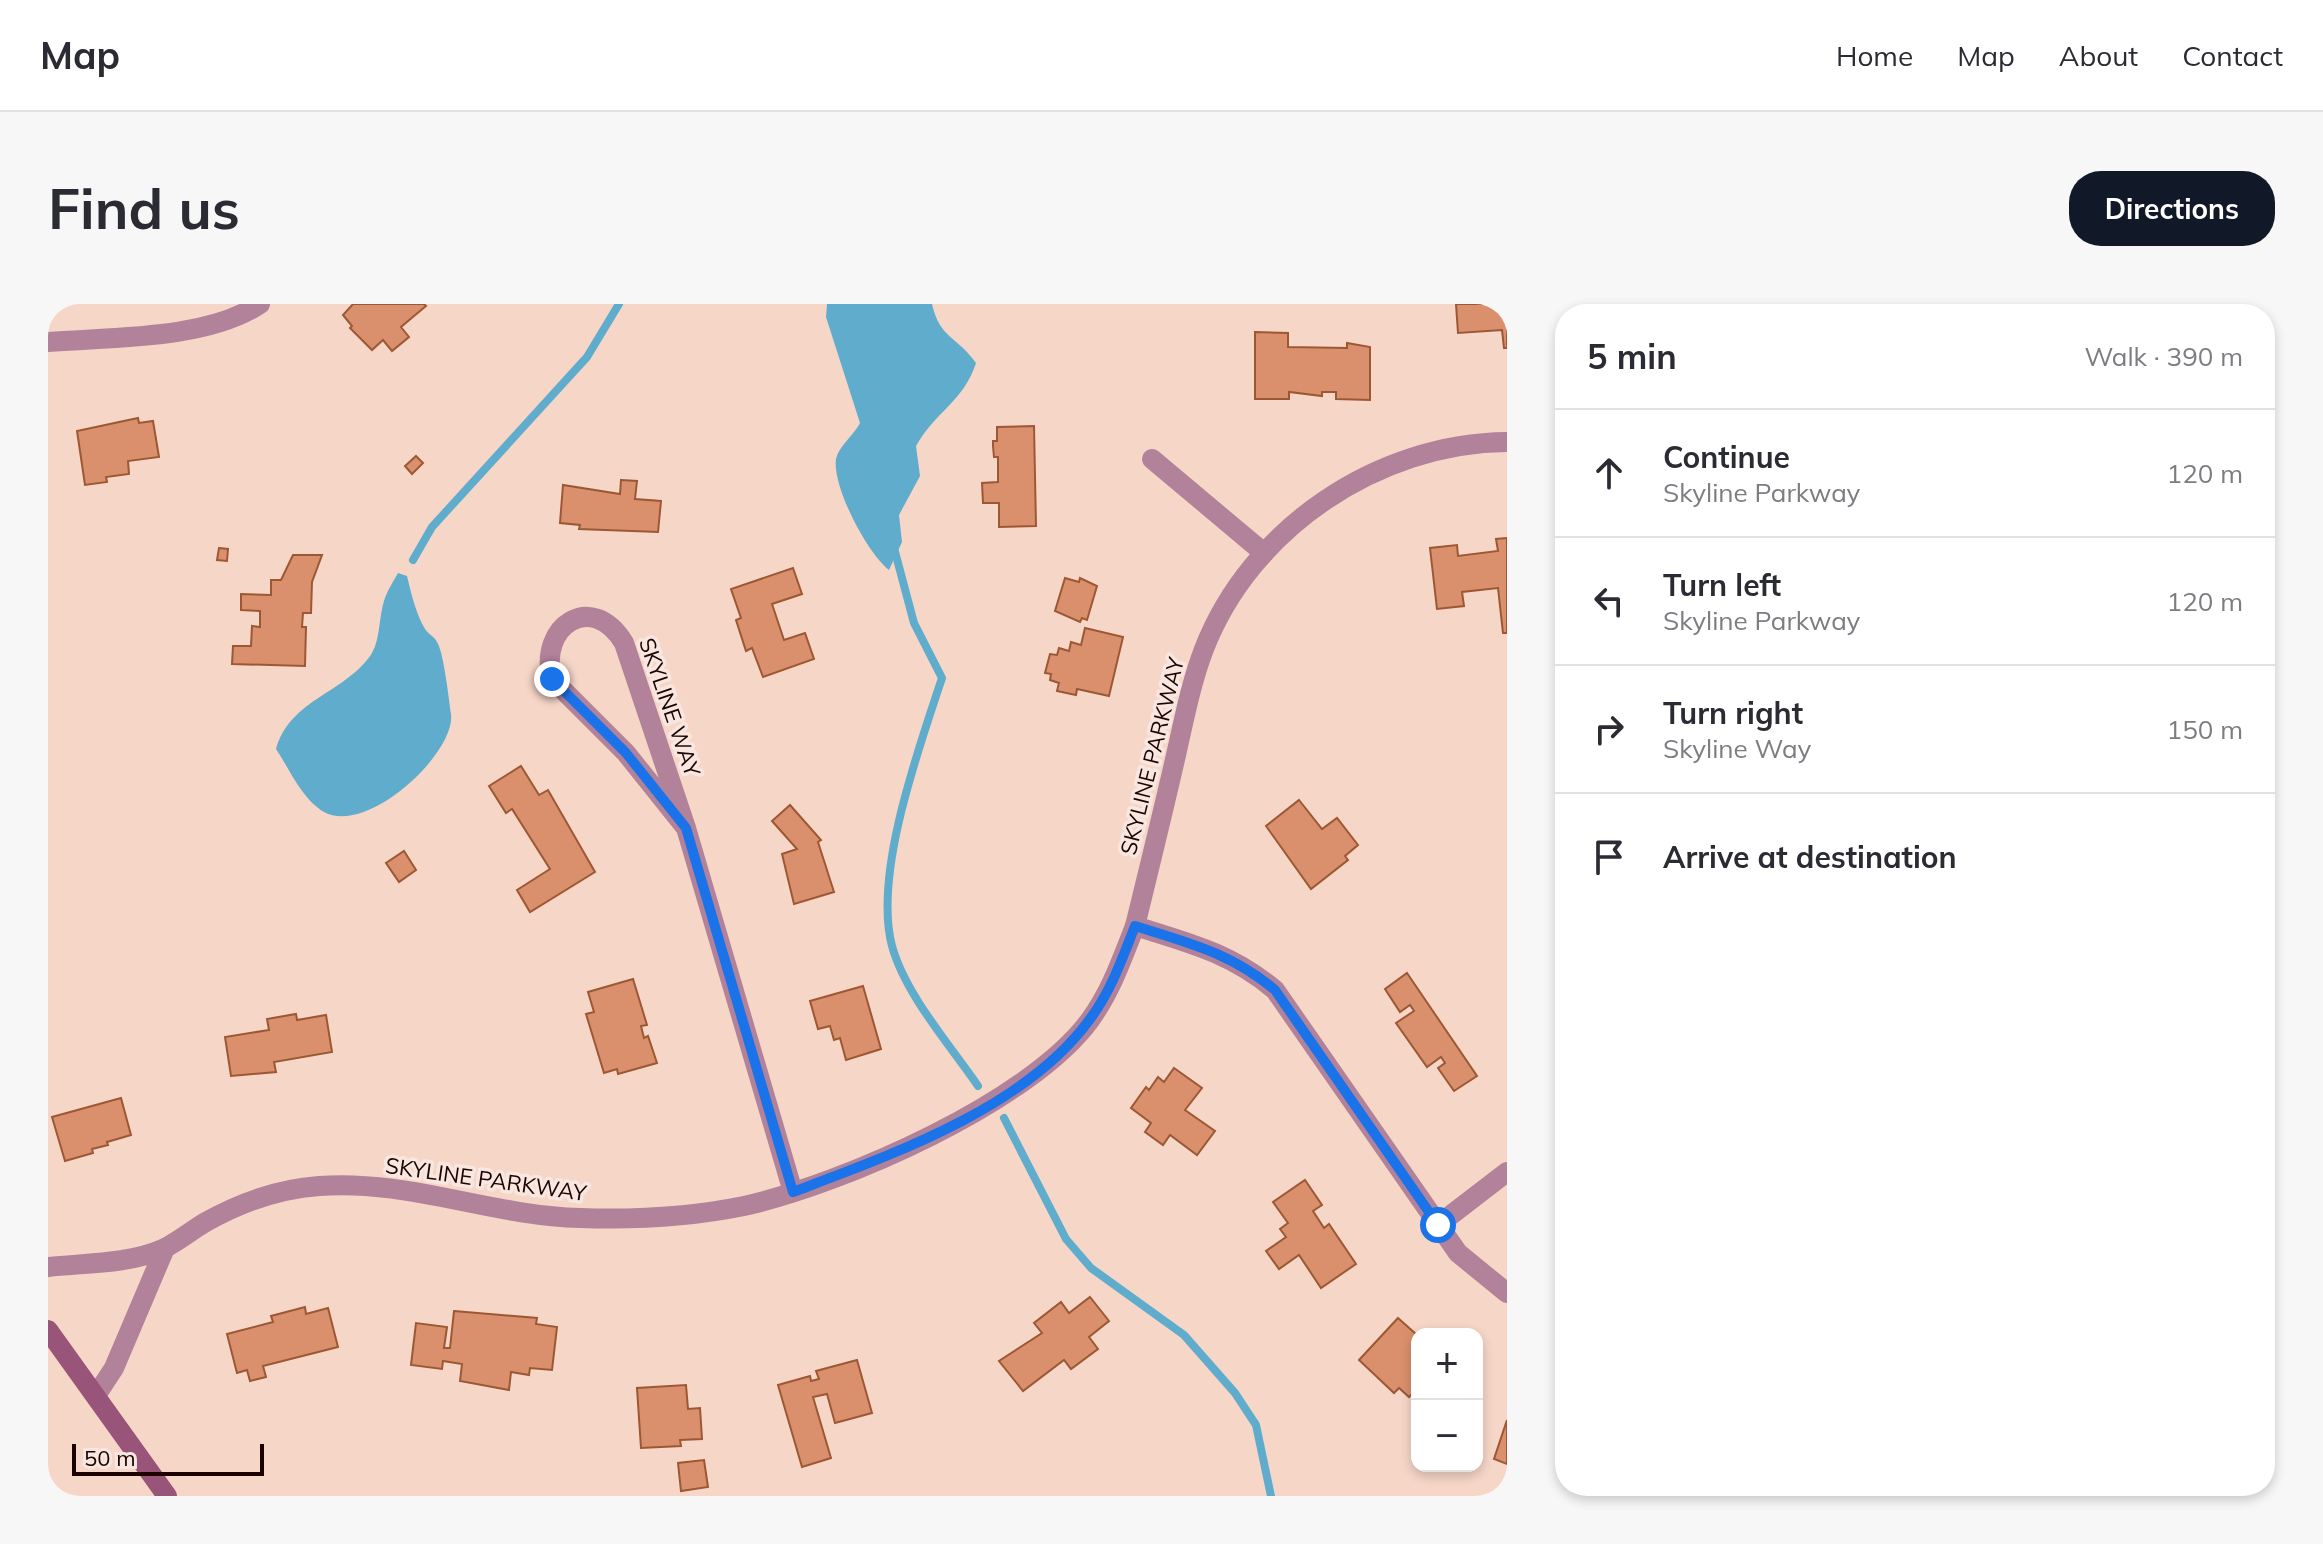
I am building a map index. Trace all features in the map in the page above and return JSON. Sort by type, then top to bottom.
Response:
[{"type":"main road","points":[[48,1330],[97,1394],[167,1496]]},
{"type":"street","points":[[48,342],[193,328],[223,320],[260,304]]},
{"type":"street","name":"SKYLINE PARKWAY","points":[[48,1267],[142,1256],[165,1248],[222,1213],[260,1195],[296,1187],[352,1183],[527,1213],[577,1218],[653,1219],[746,1205],[858,1168],[1021,1086],[1057,1056],[1089,1021],[1111,988],[1135,926],[1203,650],[1242,579],[1264,553],[1297,523],[1359,478],[1420,456],[1507,442]]},
{"type":"street","points":[[1152,459],[1264,553]]},
{"type":"street","name":"SKYLINE WAY","points":[[686,828],[636,764],[552,679],[548,664],[550,647],[560,629],[572,619],[587,617],[604,620],[624,643],[686,828],[793,1192]]},
{"type":"street","points":[[1135,926],[1220,952],[1250,969],[1275,990],[1458,1253],[1507,1293]]},
{"type":"street","points":[[1438,1225],[1507,1172]]},
{"type":"street","points":[[97,1394],[114,1368],[165,1248]]},
{"type":"water","points":[[827,304],[932,304],[944,331],[976,363],[957,397],[916,446],[920,476],[899,515],[902,542],[889,570],[862,535],[845,502],[836,471],[837,454],[860,423],[826,317]]},
{"type":"water","points":[[398,573],[407,576],[422,623],[440,648],[451,714],[449,730],[424,768],[406,787],[384,802],[363,812],[342,816],[324,812],[303,792],[276,749],[283,733],[303,709],[343,682],[372,654],[384,601]]},
{"type":"building","points":[[353,304],[426,306],[401,327],[409,337],[392,351],[383,340],[372,350],[350,328],[352,326],[343,315]]},
{"type":"building","points":[[1456,304],[1507,304],[1507,348],[1504,348],[1502,330],[1458,333]]},
{"type":"building","points":[[1255,332],[1288,333],[1288,347],[1347,348],[1347,343],[1370,347],[1370,400],[1336,399],[1336,392],[1322,392],[1322,396],[1289,392],[1289,399],[1255,399]]},
{"type":"building","points":[[138,418],[139,423],[153,421],[159,457],[128,461],[129,474],[106,477],[107,482],[85,485],[77,431]]},
{"type":"building","points":[[1034,426],[1036,526],[999,527],[999,503],[983,503],[982,483],[998,482],[998,457],[994,457],[993,446],[993,441],[997,441],[997,427]]},
{"type":"building","points":[[416,456],[423,463],[412,474],[405,466]]},
{"type":"building","points":[[621,480],[637,481],[635,499],[661,501],[658,532],[579,529],[580,525],[560,523],[563,485],[620,494]]},
{"type":"building","points":[[1507,538],[1507,633],[1503,633],[1498,588],[1462,592],[1464,606],[1437,609],[1430,548],[1457,545],[1458,556],[1498,551],[1496,539]]},
{"type":"building","points":[[219,548],[228,549],[227,561],[217,560]]},
{"type":"building","points":[[293,555],[322,555],[312,582],[311,613],[303,613],[302,627],[306,627],[305,666],[232,664],[233,646],[251,646],[252,626],[260,627],[260,611],[241,610],[241,594],[271,595],[271,580],[281,580]]},
{"type":"building","points":[[793,568],[802,594],[772,604],[784,640],[805,633],[814,659],[763,677],[752,648],[746,651],[736,620],[741,618],[731,589]]},
{"type":"building","points":[[1065,578],[1079,582],[1080,578],[1097,586],[1087,620],[1082,618],[1080,622],[1055,611]]},
{"type":"building","points":[[1085,628],[1123,637],[1109,696],[1077,689],[1076,695],[1057,691],[1059,683],[1050,680],[1051,674],[1045,673],[1050,654],[1057,655],[1059,648],[1069,651],[1071,642],[1081,645]]},
{"type":"building","points":[[521,766],[539,795],[548,790],[595,872],[530,912],[517,890],[550,869],[512,809],[506,813],[489,786]]},
{"type":"building","points":[[1299,800],[1322,829],[1337,818],[1358,845],[1345,856],[1348,860],[1311,889],[1266,826]]},
{"type":"building","points":[[790,805],[821,840],[818,842],[834,892],[794,904],[782,854],[797,849],[772,821]]},
{"type":"building","points":[[404,851],[416,870],[399,882],[386,863]]},
{"type":"building","points":[[1407,973],[1477,1076],[1454,1091],[1438,1068],[1445,1063],[1441,1057],[1427,1067],[1396,1023],[1414,1011],[1410,1005],[1400,1012],[1385,989]]},
{"type":"building","points":[[633,979],[647,1025],[641,1026],[644,1038],[648,1036],[657,1063],[618,1074],[617,1069],[604,1073],[586,1014],[594,1012],[588,992]]},
{"type":"building","points":[[863,986],[881,1049],[846,1060],[840,1038],[834,1040],[830,1026],[818,1029],[810,1001]]},
{"type":"building","points":[[296,1014],[297,1020],[326,1015],[332,1052],[274,1062],[276,1072],[231,1076],[225,1037],[269,1030],[267,1019]]},
{"type":"building","points":[[1174,1068],[1202,1088],[1185,1110],[1215,1131],[1197,1155],[1170,1135],[1163,1145],[1145,1132],[1151,1123],[1131,1108],[1146,1087],[1149,1090],[1158,1077],[1164,1082]]},
{"type":"building","points":[[121,1098],[131,1135],[92,1149],[93,1153],[65,1161],[52,1117]]},
{"type":"building","points":[[1305,1180],[1322,1205],[1313,1211],[1324,1228],[1329,1224],[1356,1264],[1321,1288],[1299,1255],[1279,1269],[1266,1251],[1286,1237],[1280,1229],[1288,1223],[1273,1202]]},
{"type":"building","points":[[1090,1297],[1109,1321],[1089,1337],[1098,1349],[1071,1369],[1064,1360],[1023,1391],[999,1361],[1042,1333],[1034,1323],[1061,1302],[1069,1313]]},
{"type":"building","points":[[305,1307],[306,1314],[328,1308],[338,1347],[263,1366],[266,1377],[250,1381],[247,1370],[237,1373],[227,1334],[273,1322],[271,1316]]},
{"type":"building","points":[[454,1311],[537,1318],[536,1324],[557,1327],[552,1370],[530,1368],[529,1375],[511,1372],[509,1390],[460,1381],[462,1364],[443,1361],[442,1369],[411,1365],[416,1323],[447,1327],[444,1348],[450,1348]]},
{"type":"building","points":[[1398,1318],[1411,1330],[1411,1395],[1409,1397],[1399,1388],[1394,1393],[1359,1360]]},
{"type":"building","points":[[857,1360],[872,1413],[835,1423],[827,1394],[813,1397],[831,1458],[802,1467],[778,1385],[810,1376],[811,1381],[819,1379],[816,1371]]},
{"type":"building","points":[[686,1385],[688,1409],[700,1408],[702,1439],[680,1440],[681,1446],[641,1448],[637,1388]]},
{"type":"building","points":[[1507,1420],[1507,1464],[1494,1459]]},
{"type":"building","points":[[704,1460],[708,1487],[681,1491],[678,1463]]},
{"type":"waterway","points":[[413,560],[432,527],[587,357],[619,304]]},
{"type":"waterway","points":[[894,548],[914,623],[942,678],[911,775],[893,848],[888,917],[892,946],[918,1001],[978,1086]]},
{"type":"waterway","points":[[1004,1118],[1066,1239],[1091,1268],[1184,1335],[1235,1393],[1256,1425],[1271,1496]]},
{"type":"route","points":[[552,679],[646,775],[686,828],[793,1192],[858,1168],[981,1109],[1021,1086],[1057,1056],[1089,1021],[1111,988],[1135,926],[1220,952],[1250,969],[1275,990],[1438,1225]]}]
